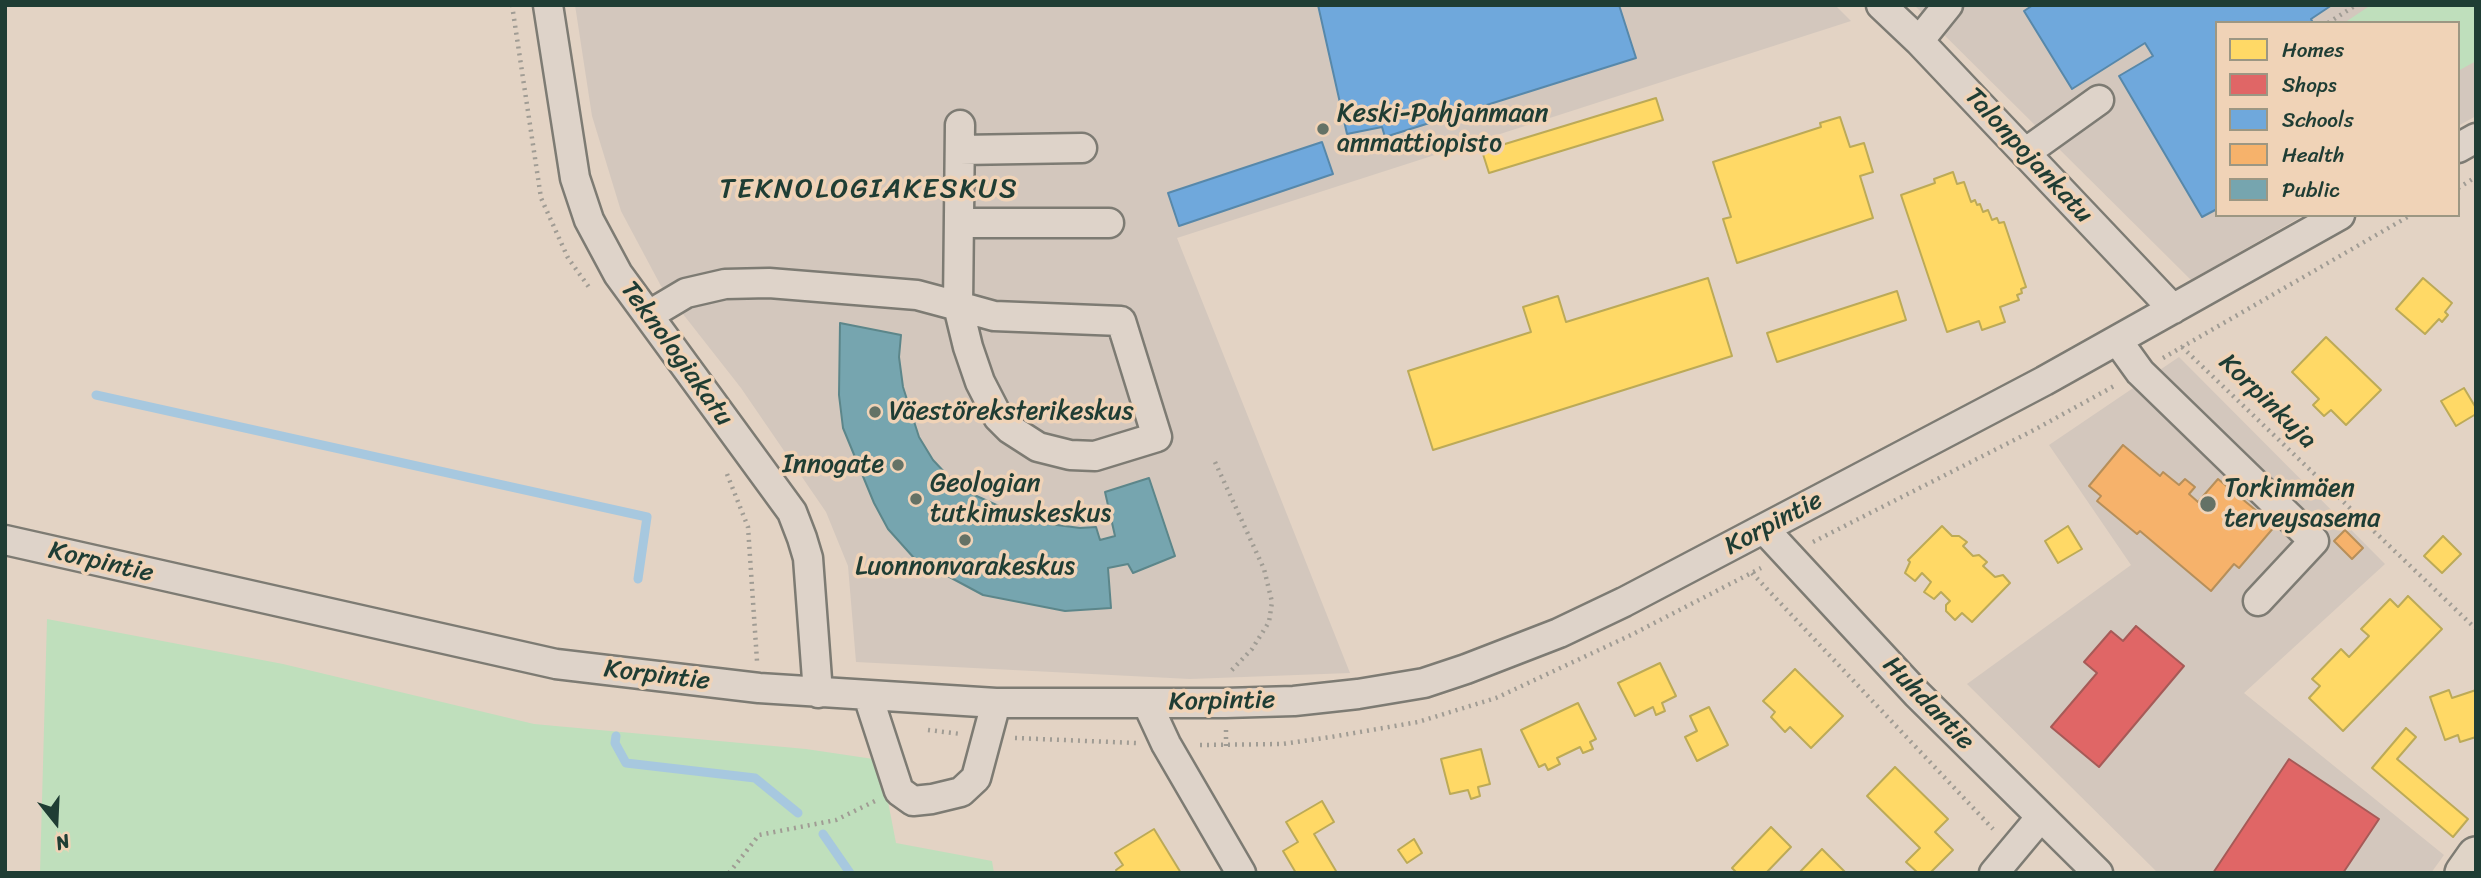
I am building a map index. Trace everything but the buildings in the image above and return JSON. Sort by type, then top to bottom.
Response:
[{"type":"main road","points":[[2464,873],[2476,856]]},
{"type":"street","name":"Teknologiakatu","points":[[548,5],[575,178],[589,220],[618,275],[792,512],[808,558],[818,693]]},
{"type":"street","name":"Talonpojankatu","points":[[1881,5],[1919,41],[2173,309]]},
{"type":"street","points":[[1919,41],[1948,5]]},
{"type":"street","points":[[2025,153],[2099,100]]},
{"type":"street","points":[[649,315],[686,293],[724,284],[769,283],[916,295],[958,306],[994,316],[1121,321],[1157,437],[1095,456],[1052,452],[1038,447],[1021,437],[998,417],[968,347],[958,306],[960,138],[1082,148]]},
{"type":"street","points":[[2460,147],[2476,138]]},
{"type":"street","name":"Korpintie","points":[[5,540],[556,664],[759,688],[996,703],[1225,703],[1294,701],[1424,683],[1559,633],[1624,602],[2117,340],[2336,217]]},
{"type":"street","points":[[959,223],[1109,223]]},
{"type":"street","points":[[2117,340],[2140,372],[2314,541],[2258,601]]},
{"type":"street","name":"Huhdantie","points":[[1764,529],[1917,694],[2098,873]]},
{"type":"street","points":[[868,696],[898,791],[913,800],[932,799],[961,792],[976,778],[996,703]]},
{"type":"street","points":[[1146,703],[1166,744],[1241,873]]},
{"type":"street","points":[[1994,873],[2040,818]]},
{"type":"path","points":[[2331,21],[2356,5]]},
{"type":"path","points":[[2460,187],[2476,177]]},
{"type":"path","points":[[877,725],[987,737],[1226,746],[1282,744],[1418,722],[1496,698],[1631,635],[2034,430],[2140,372],[2408,217]]},
{"type":"path","name":"Korpinkuja","points":[[2182,347],[2476,629]]},
{"type":"path","points":[[1215,462],[1264,569],[1272,603],[1269,622],[1252,649],[1227,675],[1226,746]]},
{"type":"path","points":[[1752,573],[2013,850]]},
{"type":"path","points":[[729,873],[759,835],[836,820],[898,791]]},
{"type":"shaded area","points":[[575,5],[1835,5],[1851,21],[1177,238],[1350,673],[1190,679],[856,662],[848,566],[826,512],[741,388],[661,286],[621,211],[592,116]]},
{"type":"shaded area","points":[[1914,5],[2476,5],[2476,116],[2460,125],[2460,21],[2215,21],[2215,217],[2301,217],[2191,280]]},
{"type":"shaded area","points":[[2179,357],[2385,564],[2244,693],[2444,855],[2431,873],[2158,873],[1967,684],[2131,565],[2049,445]]},
{"type":"green space","points":[[2371,5],[2476,5],[2476,61],[2460,70],[2460,21],[2347,21]]},
{"type":"green space","points":[[47,619],[283,664],[534,724],[806,749],[880,760],[896,843],[992,861],[994,873],[40,873]]},
{"type":"waterway","points":[[96,395],[647,517],[638,579]]},
{"type":"waterway","points":[[616,736],[615,743],[626,763],[755,778],[798,813]]},
{"type":"waterway","points":[[823,834],[850,873]]},
{"type":"place","name":"Keski-Pohjanmaan ammattiopisto","points":[[1323,129]]},
{"type":"place","name":"Väestöreksterikeskus","points":[[875,412]]},
{"type":"place","name":"Innogate","points":[[898,465]]},
{"type":"place","name":"Geologian tutkimuskeskus","points":[[916,499]]},
{"type":"place","name":"Torkinmäen terveysasema","points":[[2208,504]]},
{"type":"place","name":"Luonnonvarakeskus","points":[[965,540]]},
{"type":"district","name":"TEKNOLOGIAKESKUS","points":[[869,190]]}]
